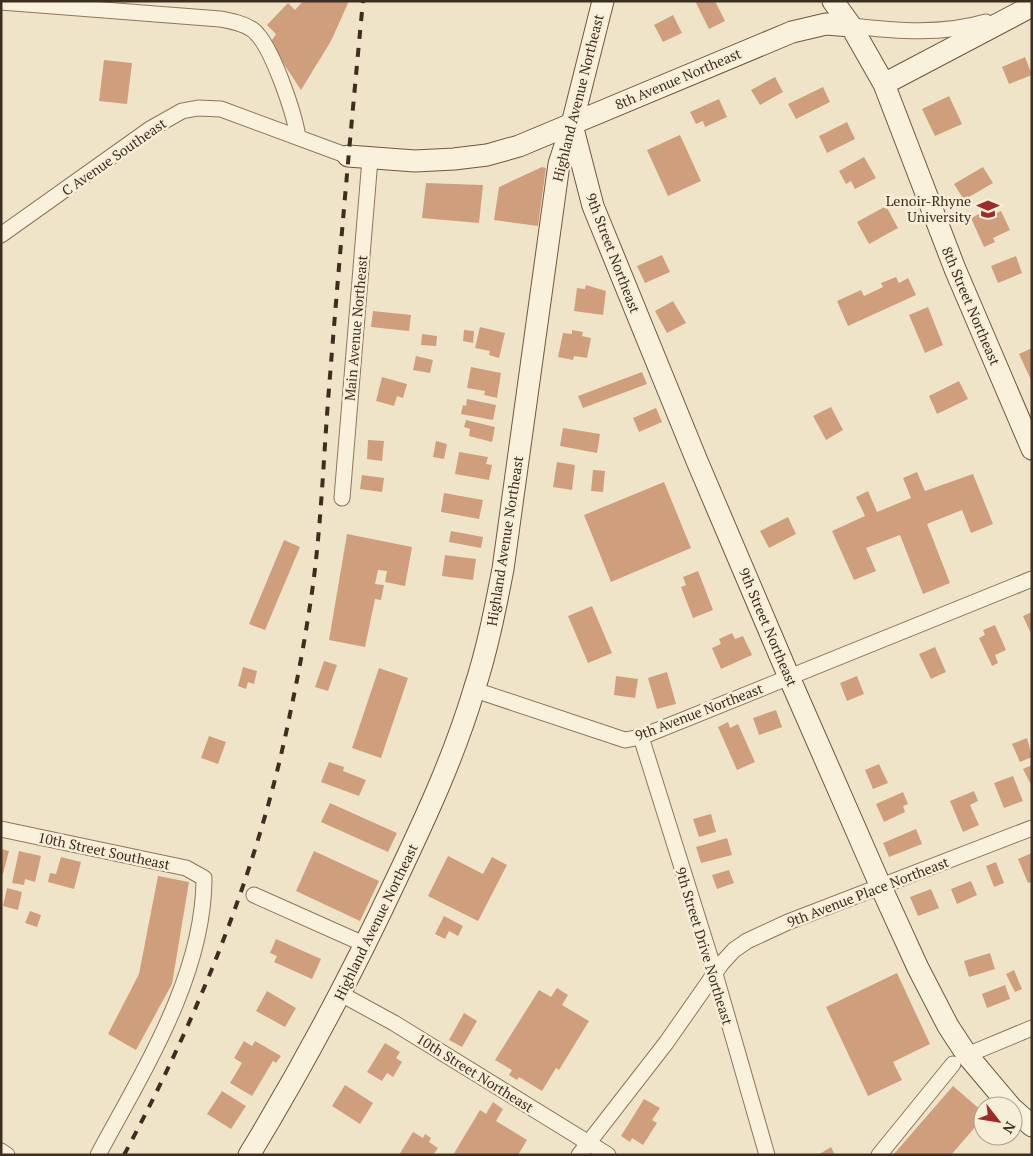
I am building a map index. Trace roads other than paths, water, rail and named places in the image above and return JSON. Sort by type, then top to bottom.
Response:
[{"type":"main road","name":"Highland Avenue Northeast","points":[[249,1155],[341,994],[366,945],[436,795],[475,690],[492,624],[503,569],[558,164],[572,124],[603,1]]},
{"type":"main road","name":"8th Street Northeast","points":[[833,1],[884,84],[955,269],[1032,448]]},
{"type":"main road","points":[[884,84],[1032,6]]},
{"type":"main road","name":"8th Avenue Northeast","points":[[348,156],[416,161],[487,155],[543,138],[572,124],[792,32],[826,24],[850,26]]},
{"type":"main road","name":"9th Street Northeast","points":[[572,124],[592,206],[788,677],[960,1060],[999,1096]]},
{"type":"street","points":[[1,2],[220,19],[246,26],[263,41],[291,105],[298,137]]},
{"type":"street","name":"8th Avenue Northeast","points":[[850,26],[938,30],[969,28],[1012,15]]},
{"type":"street","name":"C Avenue Southeast","points":[[1,235],[150,129],[182,111],[198,108],[221,110],[348,156]]},
{"type":"street","name":"Main Avenue Northeast","points":[[342,498],[370,159]]},
{"type":"street","name":"9th Avenue Northeast","points":[[475,690],[625,740],[641,737],[1032,579]]},
{"type":"street","name":"9th Street Drive Northeast","points":[[641,737],[714,973],[767,1155]]},
{"type":"street","name":"9th Avenue Place Northeast","points":[[714,973],[734,950],[747,941],[788,922],[1032,828]]},
{"type":"street","name":"10th Street Southeast","points":[[1,829],[186,868],[204,878],[204,901],[198,934],[173,1007],[157,1045],[98,1155]]},
{"type":"street","points":[[254,895],[366,945]]},
{"type":"street","points":[[584,1149],[666,1043],[714,973]]},
{"type":"street","name":"10th Street Northeast","points":[[341,994],[394,1023],[584,1149],[608,1155]]},
{"type":"street","points":[[879,1155],[960,1060],[1032,1028]]},
{"type":"street","points":[[1,1151],[7,1155]]},
{"type":"railway","points":[[124,1155],[177,1050],[201,995],[243,885],[277,772],[303,650],[313,585],[321,507],[328,402],[363,1]]},
{"type":"place","name":"Lenoir-Rhyne University","points":[[988,209]]}]
